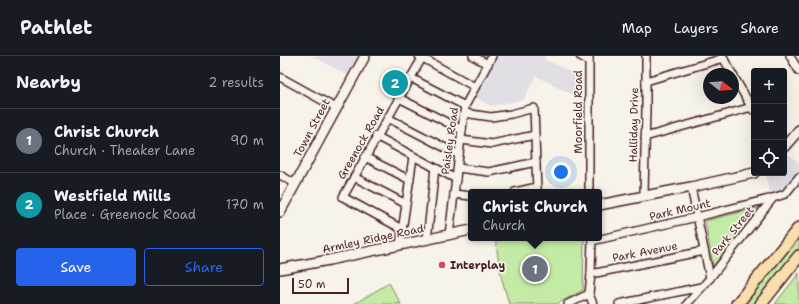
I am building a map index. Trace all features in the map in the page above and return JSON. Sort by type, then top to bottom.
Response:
[{"type":"main road","points":[[737,304],[799,228]]},
{"type":"main road","points":[[761,304],[799,256]]},
{"type":"street","name":"Town Street","points":[[280,212],[365,56]]},
{"type":"street","points":[[473,56],[488,64]]},
{"type":"street","name":"Paisley Road","points":[[449,235],[465,110],[475,87],[492,56]]},
{"type":"street","points":[[580,56],[589,58]]},
{"type":"street","name":"Halliday Drive","points":[[644,195],[646,56]]},
{"type":"street","points":[[790,56],[799,71]]},
{"type":"street","points":[[420,57],[475,87]]},
{"type":"street","name":"Greenock Road","points":[[402,229],[343,197],[376,136],[411,78],[420,57]]},
{"type":"street","points":[[646,81],[723,57],[751,106]]},
{"type":"street","name":"Moorfield Road","points":[[589,58],[589,189]]},
{"type":"street","points":[[280,77],[336,108]]},
{"type":"street","points":[[411,78],[465,110],[491,117],[534,108],[537,189]]},
{"type":"street","points":[[399,98],[462,130]]},
{"type":"street","points":[[645,137],[751,110]]},
{"type":"street","points":[[388,118],[459,155]]},
{"type":"street","points":[[787,144],[799,130]]},
{"type":"street","points":[[461,140],[492,144],[535,135]]},
{"type":"street","points":[[376,136],[456,179]]},
{"type":"street","points":[[400,245],[413,156]]},
{"type":"street","points":[[365,157],[410,180]]},
{"type":"street","points":[[458,168],[489,172],[536,162]]},
{"type":"street","points":[[426,240],[435,168]]},
{"type":"street","points":[[602,204],[751,174]]},
{"type":"street","points":[[280,175],[296,184]]},
{"type":"street","points":[[354,176],[406,204]]},
{"type":"street","name":"Park Street","points":[[687,304],[710,278],[773,198],[785,194],[799,177]]},
{"type":"street","points":[[691,187],[710,278]]},
{"type":"street","points":[[454,194],[468,196]]},
{"type":"street","name":"Park Mount","points":[[602,237],[697,217],[773,198]]},
{"type":"street","name":"Armley Ridge Road","points":[[280,269],[468,231]]},
{"type":"street","points":[[592,241],[591,274],[588,294],[593,304]]},
{"type":"street","name":"Park Avenue","points":[[591,274],[704,252]]},
{"type":"street","points":[[619,304],[701,287]]},
{"type":"street","points":[[568,304],[588,294]]},
{"type":"shaded area","points":[[312,56],[360,56],[349,76]]},
{"type":"shaded area","points":[[497,56],[545,56],[544,59],[581,77],[582,100],[536,76],[523,100],[491,106],[475,97]]},
{"type":"shaded area","points":[[788,154],[799,163],[799,169],[778,194],[771,196],[766,177],[787,176]]},
{"type":"green space","points":[[762,207],[713,266],[705,221]]},
{"type":"green space","points":[[799,236],[799,251],[756,304],[745,304]]},
{"type":"green space","points":[[495,241],[584,241],[583,290],[557,304],[509,304],[501,276]]},
{"type":"green space","points":[[799,273],[799,304],[775,304],[778,300]]},
{"type":"green space","points":[[389,283],[401,304],[354,304]]},
{"type":"place","name":"Westfield Mills","points":[[395,83]]},
{"type":"place","name":"Interplay","points":[[442,265]]},
{"type":"place","name":"Christ Church","points":[[535,269]]}]
